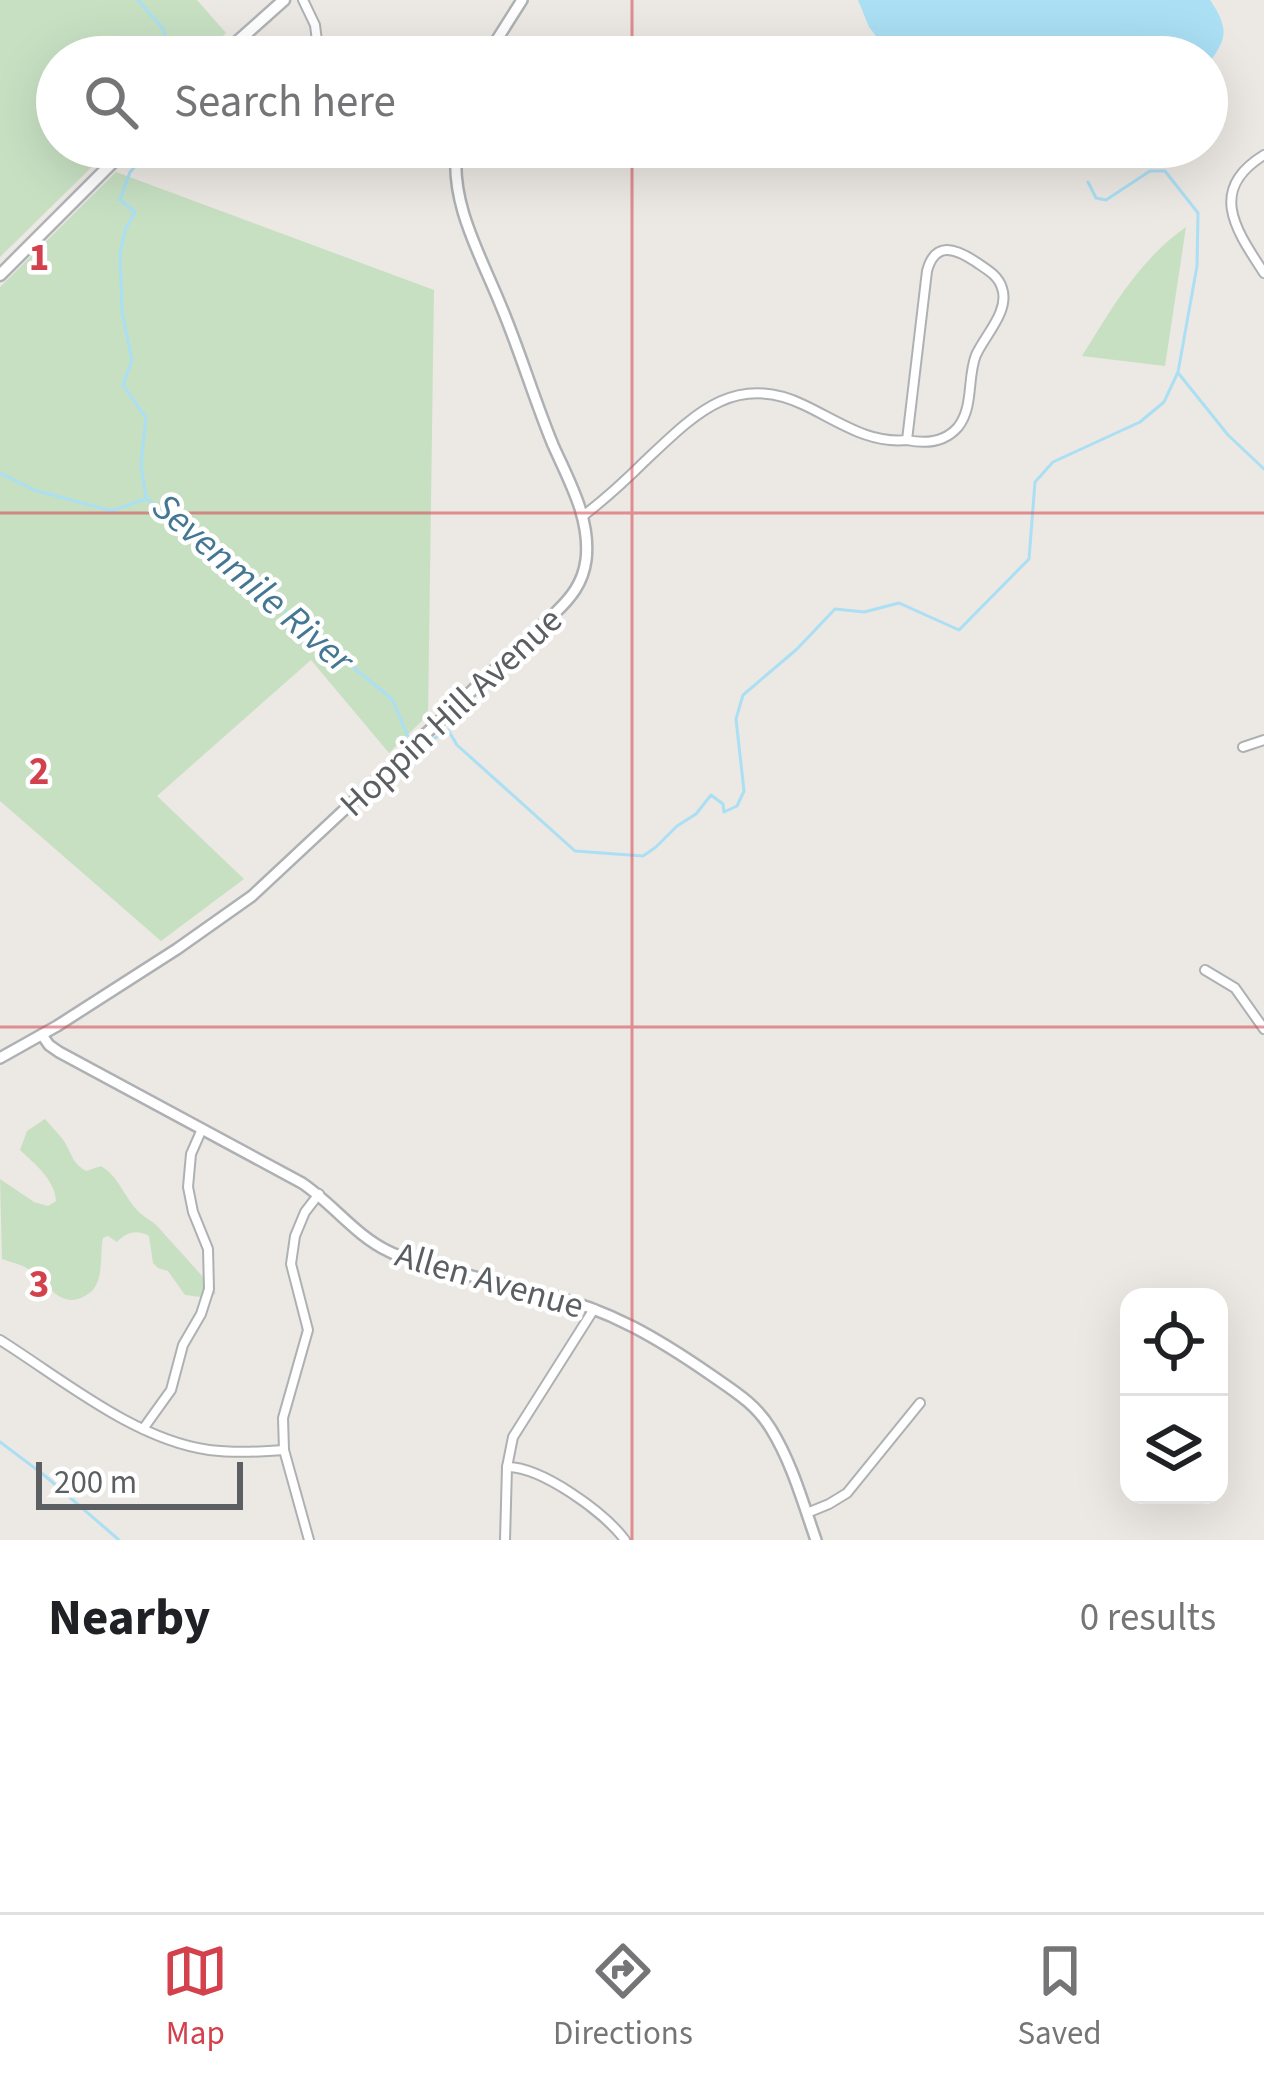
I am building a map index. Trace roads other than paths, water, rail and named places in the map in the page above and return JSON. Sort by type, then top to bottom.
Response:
[{"type":"main road","points":[[244,36],[284,0]]},
{"type":"main road","points":[[0,275],[107,168]]},
{"type":"street","points":[[303,0],[316,36]]},
{"type":"street","points":[[499,36],[522,0]]},
{"type":"street","points":[[1264,155],[1239,176],[1231,207],[1236,229],[1264,273]]},
{"type":"street","name":"Hoppin Hill Avenue","points":[[0,1058],[177,950],[252,896],[579,585],[585,568],[583,516],[483,267],[454,168]]},
{"type":"street","points":[[583,516],[692,418],[730,396],[765,391],[882,440],[920,442],[950,434],[962,422],[974,361],[1003,302],[997,277],[955,250],[933,256],[926,271],[907,440]]},
{"type":"street","points":[[1243,747],[1264,740]]},
{"type":"street","points":[[1205,970],[1235,988],[1264,1029]]},
{"type":"street","name":"Allen Avenue","points":[[42,1035],[59,1052],[319,1194],[388,1252],[594,1309],[640,1328],[747,1400],[774,1434],[817,1540]]},
{"type":"street","points":[[143,1429],[171,1390],[183,1345],[208,1295],[209,1254],[191,1209],[188,1186],[191,1154],[202,1127]]},
{"type":"street","points":[[309,1540],[284,1450],[283,1418],[308,1330],[291,1264],[295,1236],[319,1194]]},
{"type":"street","points":[[505,1540],[510,1446],[594,1309]]},
{"type":"street","points":[[0,1340],[143,1429],[204,1450],[284,1450]]},
{"type":"street","points":[[806,1513],[847,1492],[920,1403]]},
{"type":"street","points":[[507,1467],[524,1468],[573,1496],[605,1518],[625,1540]]},
{"type":"water","points":[[858,0],[1210,0],[1224,33],[876,36]]},
{"type":"waterway","name":"Sevenmile River","points":[[138,0],[165,36]]},
{"type":"waterway","name":"Sevenmile River","points":[[134,168],[120,200],[135,212],[120,254],[122,312],[132,360],[123,385],[146,418],[141,464],[146,498],[392,699],[410,741]]},
{"type":"waterway","name":"Sevenmile River","points":[[422,746],[448,730],[457,745],[575,851],[643,856],[696,814],[711,795],[723,804],[724,812],[737,806],[744,791],[736,719],[743,695],[835,609],[864,612],[899,603],[959,630],[1029,559],[1035,482],[1053,462],[1140,422],[1164,402],[1178,372],[1197,266],[1198,213],[1165,171],[1150,171],[1106,200],[1096,198],[1088,182]]},
{"type":"waterway","name":"Sevenmile River","points":[[1179,374],[1228,435],[1264,469]]},
{"type":"waterway","points":[[0,473],[34,490],[112,511],[145,499]]},
{"type":"waterway","points":[[0,1442],[119,1540]]}]
